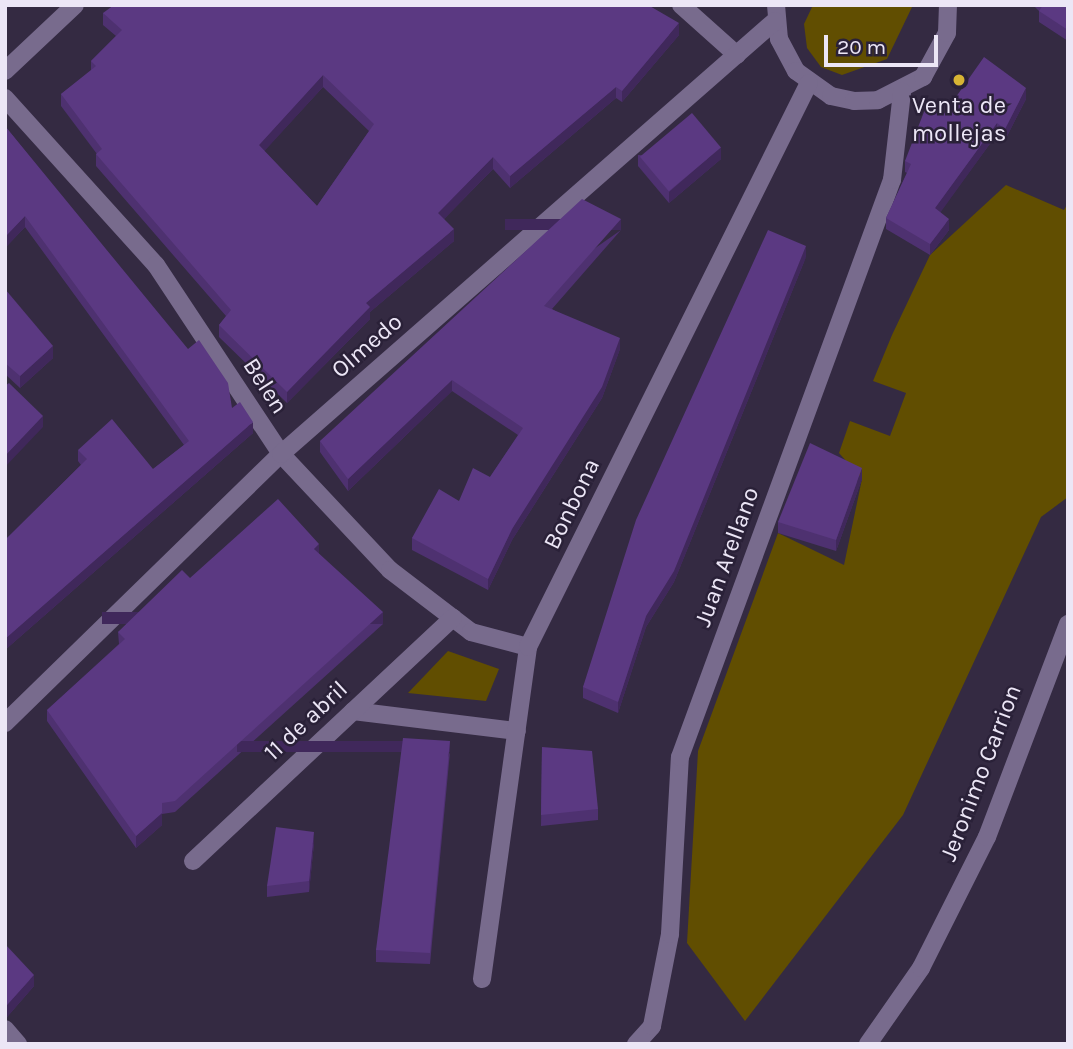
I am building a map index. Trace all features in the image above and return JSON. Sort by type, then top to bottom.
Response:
[{"type":"street","points":[[5,71],[75,5]]},
{"type":"street","points":[[681,5],[737,55]]},
{"type":"street","points":[[775,13],[785,56],[809,83],[854,101],[902,92],[938,57],[948,5]]},
{"type":"street","name":"Olmedo","points":[[5,723],[281,454],[737,55],[775,13]]},
{"type":"street","name":"Bonbona","points":[[482,979],[528,647],[809,83]]},
{"type":"street","name":"Juan Arellano","points":[[636,1044],[655,1035],[670,934],[680,757],[892,180],[902,92]]},
{"type":"street","name":"Belen","points":[[5,99],[156,265],[281,454],[390,570],[471,632],[528,647]]},
{"type":"street","name":"11 de abril","points":[[193,861],[453,618]]},
{"type":"street","name":"Jeronimo Carrion","points":[[868,1044],[921,968],[987,837],[1068,624]]},
{"type":"street","points":[[353,711],[517,731]]},
{"type":"street","points":[[5,1029],[18,1044]]},
{"type":"shaded area","points":[[813,5],[913,5],[887,59],[842,75],[821,67],[807,48],[804,24]]},
{"type":"shaded area","points":[[1006,185],[1064,210],[1068,203],[1068,497],[1041,517],[903,815],[745,1021],[687,943],[698,751],[778,533],[844,565],[862,479],[839,453],[850,421],[890,436],[906,393],[873,381],[892,335],[930,255]]},
{"type":"shaded area","points":[[448,651],[499,669],[486,701],[408,693]]},
{"type":"building","points":[[114,5],[648,5],[679,23],[622,91],[616,87],[510,176],[493,157],[438,213],[454,229],[366,303],[370,307],[287,392],[219,325],[231,310],[96,154],[102,149],[61,94],[96,66],[91,61],[122,30],[103,13]],"holes":[[[323,75],[374,124],[317,206],[259,145]]]},
{"type":"building","points":[[1043,5],[1068,5],[1068,30],[1039,11]]},
{"type":"building","points":[[984,57],[1026,88],[1005,129],[997,123],[935,208],[949,219],[930,244],[886,218],[911,164],[905,161],[927,104],[944,114]]},
{"type":"building","points":[[692,113],[721,147],[669,191],[640,157]]},
{"type":"building","points":[[5,126],[188,349],[199,340],[228,383],[232,408],[240,402],[253,422],[5,639],[5,540],[87,459],[78,450],[112,419],[153,469],[189,441],[25,216],[5,237]]},
{"type":"building","points":[[582,199],[621,219],[544,306],[620,338],[602,387],[512,529],[488,579],[412,538],[439,489],[459,501],[473,468],[490,477],[523,428],[452,380],[348,479],[320,441]]},
{"type":"building","points":[[768,230],[806,246],[674,571],[646,616],[618,702],[583,687],[636,520]]},
{"type":"building","points":[[5,289],[53,346],[20,376],[5,363]]},
{"type":"building","points":[[9,383],[43,416],[5,456],[5,386]]},
{"type":"building","points":[[810,443],[862,468],[836,540],[778,522]]},
{"type":"building","points":[[278,499],[319,544],[314,549],[383,612],[175,801],[162,803],[162,813],[136,836],[47,710],[125,639],[118,632],[182,570],[190,578]]},
{"type":"building","points":[[403,738],[450,741],[430,953],[376,950]]},
{"type":"building","points":[[542,747],[592,751],[598,809],[541,815]]},
{"type":"building","points":[[276,827],[314,832],[309,881],[267,886]]},
{"type":"building","points":[[5,944],[34,975],[7,1005],[5,1003]]},
{"type":"place","name":"Venta de mollejas","points":[[959,80]]}]
